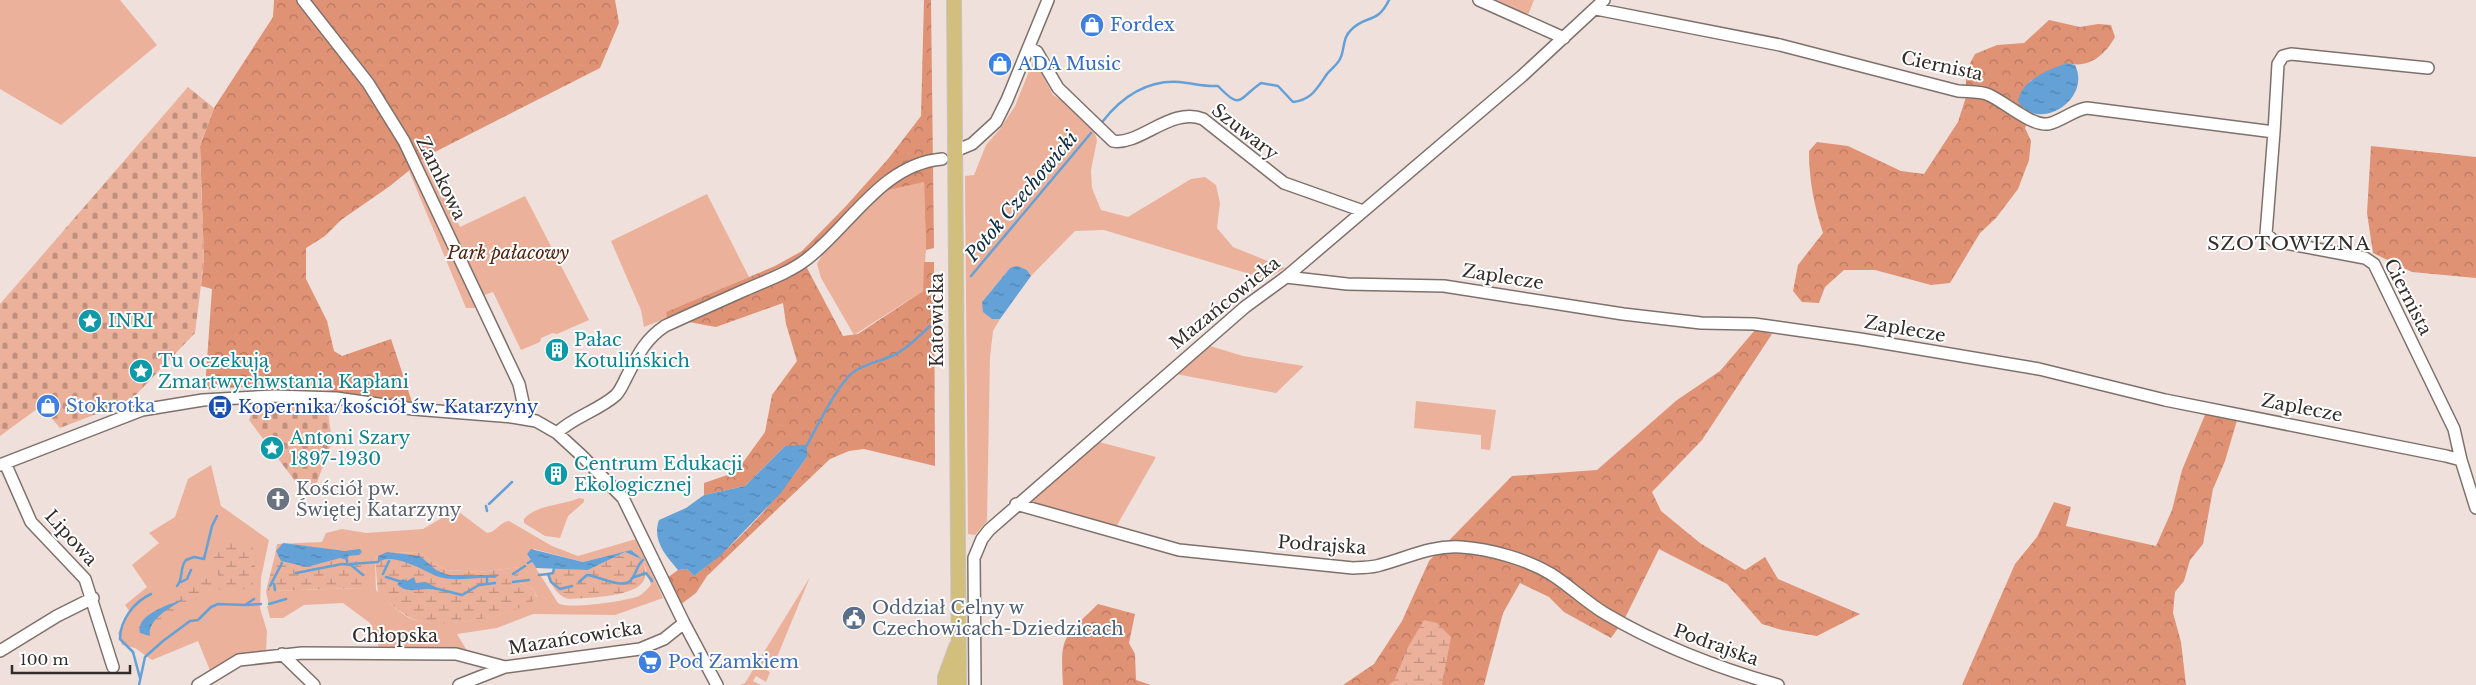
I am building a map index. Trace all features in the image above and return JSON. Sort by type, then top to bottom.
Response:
[{"type":"main road","name":"Katowicka","points":[[954,0],[959,685]]},
{"type":"main road","name":"Katowicka","points":[[944,685],[944,677],[959,640]]},
{"type":"street","name":"Zamkowa","points":[[303,0],[368,83],[404,141],[432,196],[519,384],[524,407],[522,418]]},
{"type":"street","points":[[955,151],[972,144],[996,122],[1008,100],[1048,0]]},
{"type":"street","points":[[1479,0],[1564,38]]},
{"type":"street","name":"Mazańcowicka","points":[[975,685],[974,558],[982,538],[1016,504],[1245,307],[1286,276],[1564,38],[1604,0]]},
{"type":"street","name":"Ciernista","points":[[1596,9],[1780,45],[1958,91],[1987,94],[2013,107],[2032,122],[2047,124],[2077,110],[2088,108],[2274,132]]},
{"type":"street","name":"Szuwary","points":[[1029,47],[1038,52],[1058,88],[1073,100],[1113,141],[1122,143],[1170,121],[1195,115],[1203,119],[1284,183],[1363,210]]},
{"type":"street","name":"Ciernista","points":[[2428,68],[2291,54],[2283,56],[2278,64],[2266,228],[2269,238],[2274,241],[2365,258],[2374,264],[2454,429],[2461,460]]},
{"type":"street","points":[[557,433],[618,394],[641,349],[651,335],[664,326],[770,279],[806,260],[878,188],[916,165],[930,160],[942,159]]},
{"type":"street","name":"Zaplecze","points":[[1286,276],[1347,284],[1444,286],[1623,314],[1701,323],[1754,324],[1860,339],[2039,369],[2165,400],[2404,446],[2461,460]]},
{"type":"street","points":[[2,464],[142,410],[203,400],[302,396],[536,421],[557,433],[623,498],[716,685]]},
{"type":"street","points":[[2461,460],[2476,508]]},
{"type":"street","name":"Lipowa","points":[[2,464],[31,522],[85,579],[93,598],[114,667]]},
{"type":"street","name":"Podrajska","points":[[1016,504],[1179,550],[1344,567],[1379,566],[1433,548],[1460,547],[1489,552],[1536,567],[1552,575],[1605,614],[1663,644],[1702,661],[1778,685]]},
{"type":"street","points":[[0,651],[57,616],[93,598]]},
{"type":"street","name":"Mazańcowicka","points":[[459,685],[505,667],[640,649],[664,639],[684,623]]},
{"type":"street","points":[[282,654],[314,685]]},
{"type":"street","name":"Chłopska","points":[[198,685],[239,660],[282,654],[456,654],[505,667]]},
{"type":"green space","points":[[0,0],[120,0],[157,45],[61,125],[0,89]]},
{"type":"green space","points":[[274,0],[615,0],[619,23],[600,68],[427,156],[390,186],[341,220],[325,236],[306,248],[306,279],[327,321],[334,351],[342,356],[391,339],[412,402],[289,385],[205,389],[212,289],[201,286],[204,261],[200,146],[214,108],[273,17]]},
{"type":"green space","points":[[924,0],[931,0],[934,248],[926,250],[924,182],[888,190],[877,184],[857,201],[808,253],[807,268],[843,336],[858,334],[923,291],[924,262],[934,262],[935,466],[864,449],[849,451],[830,459],[707,576],[696,593],[680,605],[667,578],[678,570],[687,569],[694,576],[726,550],[782,490],[807,457],[785,446],[745,486],[704,495],[704,483],[736,472],[765,432],[772,395],[797,361],[786,324],[783,303],[716,327],[667,318],[666,312],[775,266],[802,251],[888,159],[921,116]]},
{"type":"green space","points":[[1496,0],[1534,0],[1528,15]]},
{"type":"green space","points":[[2049,20],[2080,27],[2098,24],[2111,25],[2115,37],[2106,50],[2096,59],[2082,64],[2067,63],[2030,81],[2023,108],[2031,114],[2025,128],[2031,141],[2029,160],[2018,189],[1996,218],[1980,233],[1950,283],[1931,285],[1875,270],[1844,270],[1825,287],[1819,303],[1802,302],[1793,291],[1798,265],[1823,233],[1813,192],[1809,151],[1817,142],[1848,146],[1901,171],[1924,174],[1958,122],[1966,97],[1966,71],[1975,54],[1997,45],[2024,43]]},
{"type":"green space","points":[[1034,59],[1053,95],[1070,106],[1094,131],[1097,140],[1091,170],[1092,188],[1101,210],[1128,217],[1191,179],[1205,177],[1216,185],[1220,203],[1217,228],[1233,247],[1285,268],[1266,279],[1104,230],[1075,231],[1031,276],[1027,270],[1010,268],[982,302],[992,319],[1000,319],[993,331],[990,357],[987,521],[975,535],[968,534],[965,176],[974,175],[986,145],[1000,129],[1015,106]]},
{"type":"green space","points":[[188,87],[214,108],[200,146],[204,261],[195,333],[130,401],[60,428],[41,406],[0,436],[0,304]]},
{"type":"green space","points":[[2371,146],[2476,157],[2476,278],[2412,272],[2373,253],[2367,213]]},
{"type":"green space","name":"Park pałacowy","points":[[427,156],[460,227],[525,196],[589,320],[557,334],[553,333],[541,338],[540,342],[521,350],[493,292],[482,296],[420,162]]},
{"type":"green space","points":[[412,168],[478,308],[466,308],[409,171]]},
{"type":"green space","points":[[924,182],[926,250],[923,291],[854,335],[821,278],[817,264],[830,244],[847,224],[877,197],[895,187]]},
{"type":"green space","points":[[707,194],[749,277],[667,312],[667,318],[644,327],[641,310],[611,241]]},
{"type":"green space","points":[[1755,330],[1772,334],[1702,440],[1652,492],[1661,511],[1700,543],[1745,570],[1765,557],[1778,579],[1860,614],[1817,636],[1782,630],[1762,624],[1727,584],[1659,549],[1624,620],[1611,638],[1564,612],[1549,597],[1520,583],[1503,613],[1484,685],[1343,685],[1374,664],[1402,621],[1429,561],[1512,476],[1597,470],[1677,400],[1720,371]]},
{"type":"green space","points":[[1210,346],[1243,356],[1304,366],[1276,393],[1176,374]]},
{"type":"green space","points":[[1416,401],[1496,410],[1490,450],[1481,449],[1481,435],[1414,428]]},
{"type":"green space","points":[[255,404],[327,404],[332,442],[316,485],[295,481],[249,420]]},
{"type":"green space","points":[[2207,410],[2238,417],[2225,461],[2213,489],[2203,544],[2190,560],[2184,581],[2175,592],[2173,613],[2181,642],[2186,685],[1962,685],[2015,564],[2037,537],[2054,502],[2071,507],[2066,526],[2156,546],[2172,510],[2182,470]]},
{"type":"green space","points":[[1099,442],[1156,457],[1116,527],[1029,502]]},
{"type":"green space","points":[[211,465],[221,506],[269,540],[261,578],[260,608],[267,631],[266,651],[232,658],[211,673],[198,641],[152,660],[135,648],[122,645],[118,633],[130,612],[125,605],[147,587],[132,565],[159,543],[149,533],[175,517],[188,479]]},
{"type":"green space","points":[[579,498],[584,499],[584,502],[568,516],[560,538],[545,536],[524,523],[524,519],[529,514]]},
{"type":"green space","points":[[452,512],[459,512],[487,533],[509,521],[552,546],[578,556],[636,539],[663,598],[615,615],[533,614],[497,628],[457,634],[469,654],[380,650],[370,623],[343,603],[304,605],[283,618],[270,618],[266,591],[361,588],[279,561],[275,555],[277,544],[322,542],[326,533],[342,529],[366,533],[423,529]],"holes":[[[534,549],[583,562],[631,550],[643,560],[651,585],[640,595],[632,598],[597,604],[564,605],[558,603],[527,554]],[[387,552],[421,553],[431,562],[447,570],[479,572],[519,567],[518,582],[533,589],[537,597],[527,604],[512,610],[476,620],[440,623],[412,619],[397,610],[376,590],[375,558]]]},
{"type":"green space","points":[[232,541],[242,541],[252,546],[256,556],[253,585],[248,589],[219,590],[218,573],[209,563],[212,553],[218,545]]},
{"type":"green space","points":[[358,552],[364,558],[365,584],[361,588],[266,591],[275,555],[282,563],[285,560]]},
{"type":"green space","points":[[387,552],[421,553],[431,562],[447,570],[479,572],[519,567],[518,582],[533,589],[537,598],[514,610],[480,619],[445,623],[418,621],[402,613],[378,593],[375,558]]},
{"type":"green space","points":[[625,552],[643,560],[646,572],[642,583],[628,591],[608,596],[569,599],[558,593],[549,578],[548,574],[553,573],[554,568],[588,570]]},
{"type":"green space","points":[[207,568],[217,583],[153,630],[148,638],[138,636],[135,631],[144,614],[156,605],[190,590]]},
{"type":"green space","points":[[810,577],[775,662],[768,659],[760,667],[770,672],[766,682],[756,676],[753,681],[761,685],[740,685],[745,683]]},
{"type":"green space","points":[[1098,604],[1135,614],[1129,643],[1135,654],[1136,680],[1151,685],[1063,685],[1062,656],[1066,638],[1077,624]]},
{"type":"green space","points":[[1424,620],[1437,623],[1451,637],[1442,685],[1388,685],[1394,681],[1408,647]]},
{"type":"water","points":[[2067,63],[2075,65],[2078,78],[2076,90],[2070,100],[2061,108],[2050,113],[2038,114],[2027,110],[2018,101],[2025,87],[2037,76]]},
{"type":"water","points":[[1017,266],[1027,270],[1031,276],[1000,319],[992,319],[983,312],[982,302],[1010,268]]},
{"type":"water","points":[[807,445],[807,457],[780,494],[720,556],[694,576],[687,569],[678,570],[661,547],[657,534],[659,520],[686,508],[704,495],[745,486],[785,446]]},
{"type":"water","points":[[283,543],[345,551],[360,549],[362,552],[359,555],[348,556],[347,560],[340,558],[307,567],[281,561],[276,551]]},
{"type":"water","points":[[531,549],[583,562],[631,550],[643,560],[625,552],[588,570],[536,568],[527,554]]},
{"type":"water","points":[[387,552],[420,556],[436,570],[448,575],[499,575],[495,578],[451,579],[436,576],[398,560],[383,560],[378,563],[378,556]]},
{"type":"water","points":[[414,577],[416,583],[425,582],[436,587],[436,590],[411,590],[401,588],[397,584],[403,579],[407,581]]},
{"type":"water","points":[[184,599],[156,619],[152,624],[150,636],[140,633],[140,626],[148,615]]},
{"type":"waterway","name":"Potok Czechowicki","points":[[1103,121],[1118,104],[1136,92],[1146,87],[1167,82],[1218,86],[1235,100],[1243,98],[1261,83],[1278,86],[1293,102],[1305,99],[1313,93],[1339,61],[1348,33],[1356,25],[1380,13],[1389,0]]},
{"type":"waterway","name":"Potok Czechowicki","points":[[971,276],[1091,133]]},
{"type":"waterway","name":"Potok Czechowicki","points":[[807,445],[829,405],[849,376],[864,366],[899,352],[930,326]]},
{"type":"waterway","points":[[489,504],[512,482]]},
{"type":"waterway","points":[[486,506],[487,511]]},
{"type":"waterway","points":[[177,586],[186,560],[194,557],[204,559],[212,526],[217,516]]},
{"type":"waterway","name":"Potok Czechowicki","points":[[347,560],[347,565]]},
{"type":"waterway","name":"Potok Czechowicki","points":[[579,582],[587,575],[616,583],[626,583],[632,579],[643,560]]},
{"type":"waterway","points":[[383,574],[389,561]]},
{"type":"waterway","points":[[350,564],[378,562]]},
{"type":"waterway","points":[[270,586],[282,563]]},
{"type":"waterway","name":"Potok Czechowicki","points":[[296,573],[342,564],[351,565],[363,575]]},
{"type":"waterway","points":[[513,574],[525,566]]},
{"type":"waterway","points":[[548,574],[553,573],[554,568]]},
{"type":"waterway","points":[[181,582],[187,579],[191,570]]},
{"type":"waterway","points":[[632,578],[646,573],[652,581],[651,579]]},
{"type":"waterway","name":"Potok Czechowicki","points":[[539,575],[548,574],[551,582],[560,589],[572,586]]},
{"type":"waterway","name":"Potok Czechowicki","points":[[386,577],[402,582]]},
{"type":"waterway","name":"Potok Czechowicki","points":[[487,578],[487,584]]},
{"type":"waterway","name":"Potok Czechowicki","points":[[513,582],[529,580]]},
{"type":"waterway","name":"Potok Czechowicki","points":[[434,588],[462,595],[479,585],[495,583]]},
{"type":"waterway","name":"Potok Czechowicki","points":[[274,584],[275,590]]},
{"type":"waterway","points":[[140,678],[133,652],[120,639],[122,625],[129,612],[151,594]]},
{"type":"waterway","name":"Potok Czechowicki","points":[[139,685],[145,657],[163,641],[190,621],[198,620],[211,607],[218,604],[245,605],[254,599]]},
{"type":"waterway","points":[[269,604],[286,599]]},
{"type":"waterway","points":[[247,605],[261,604]]},
{"type":"place","name":"Fordex","points":[[1092,25]]},
{"type":"place","name":"ADA Music","points":[[1000,64]]},
{"type":"place","name":"INRI","points":[[90,321]]},
{"type":"place","name":"Pałac Kotulińskich","points":[[557,350]]},
{"type":"place","name":"Tu oczekują Zmartwychwstania Kapłani","points":[[141,371]]},
{"type":"place","name":"Stokrotka","points":[[48,406]]},
{"type":"place","name":"Kopernika/kościół św. Katarzyny","points":[[220,407]]},
{"type":"place","name":"Antoni Szary 1897-1930","points":[[272,448]]},
{"type":"place","name":"Centrum Edukacji Ekologicznej","points":[[556,474]]},
{"type":"place","name":"Kościół pw. Świętej Katarzyny","points":[[278,499]]},
{"type":"place","name":"Oddział Celny w Czechowicach-Dziedzicach","points":[[854,618]]},
{"type":"place","name":"Pod Zamkiem","points":[[650,662]]},
{"type":"district","name":"SZOTOWIZNA","points":[[2289,243]]}]
